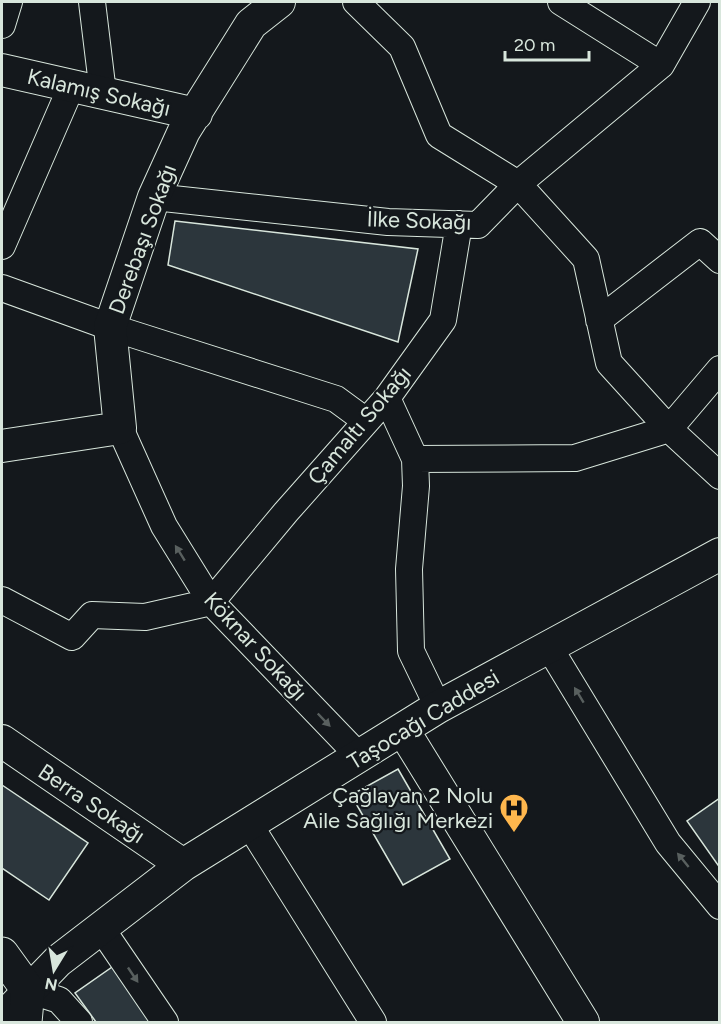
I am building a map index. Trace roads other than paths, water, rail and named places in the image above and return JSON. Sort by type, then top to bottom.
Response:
[{"type":"main road","points":[[2,954],[28,990],[26,1023]]},
{"type":"street","points":[[2,25],[9,2]]},
{"type":"street","points":[[92,2],[103,93]]},
{"type":"street","name":"Derebaşı Sokağı","points":[[120,428],[110,327],[154,197],[184,131],[253,13],[279,2]]},
{"type":"street","points":[[356,2],[402,47],[439,135],[518,184],[586,259],[609,363],[669,429],[720,476]]},
{"type":"street","points":[[561,2],[661,65]]},
{"type":"street","name":"İlke Sokağı","points":[[154,197],[388,222],[478,225],[518,184],[661,65],[697,2]]},
{"type":"street","name":"Kalamış Sokağı","points":[[2,70],[196,114]]},
{"type":"street","points":[[2,246],[72,85]]},
{"type":"street","name":"Çamaltı Sokağı","points":[[211,602],[286,512],[387,398],[443,320],[459,224]]},
{"type":"street","points":[[599,320],[700,242],[720,260]]},
{"type":"street","points":[[2,288],[110,327],[336,399],[366,421]]},
{"type":"street","points":[[415,459],[575,458],[669,429],[720,369]]},
{"type":"street","points":[[387,398],[415,459],[416,486],[409,569],[411,651],[438,707]]},
{"type":"street","points":[[2,446],[120,428]]},
{"type":"street","name":"Köknar Sokağı","points":[[120,428],[164,526],[211,602],[360,757]]},
{"type":"street","name":"Taşocağı Caddesi","points":[[2,1019],[58,961],[183,865],[438,707],[720,554]]},
{"type":"street","points":[[2,600],[72,637],[92,615],[145,617],[211,602]]},
{"type":"street","points":[[549,647],[668,843],[720,906]]},
{"type":"street","points":[[403,730],[583,1023]]},
{"type":"street","name":"Berra Sokağı","points":[[2,741],[183,865]]},
{"type":"street","points":[[249,824],[373,1023]]},
{"type":"street","points":[[101,928],[165,1023]]},
{"type":"street","points":[[28,990],[59,1000],[79,1023]]},
{"type":"place","name":"Çağlayan 2 Nolu Aile Sağlığı Merkezi","points":[[514,834]]}]
